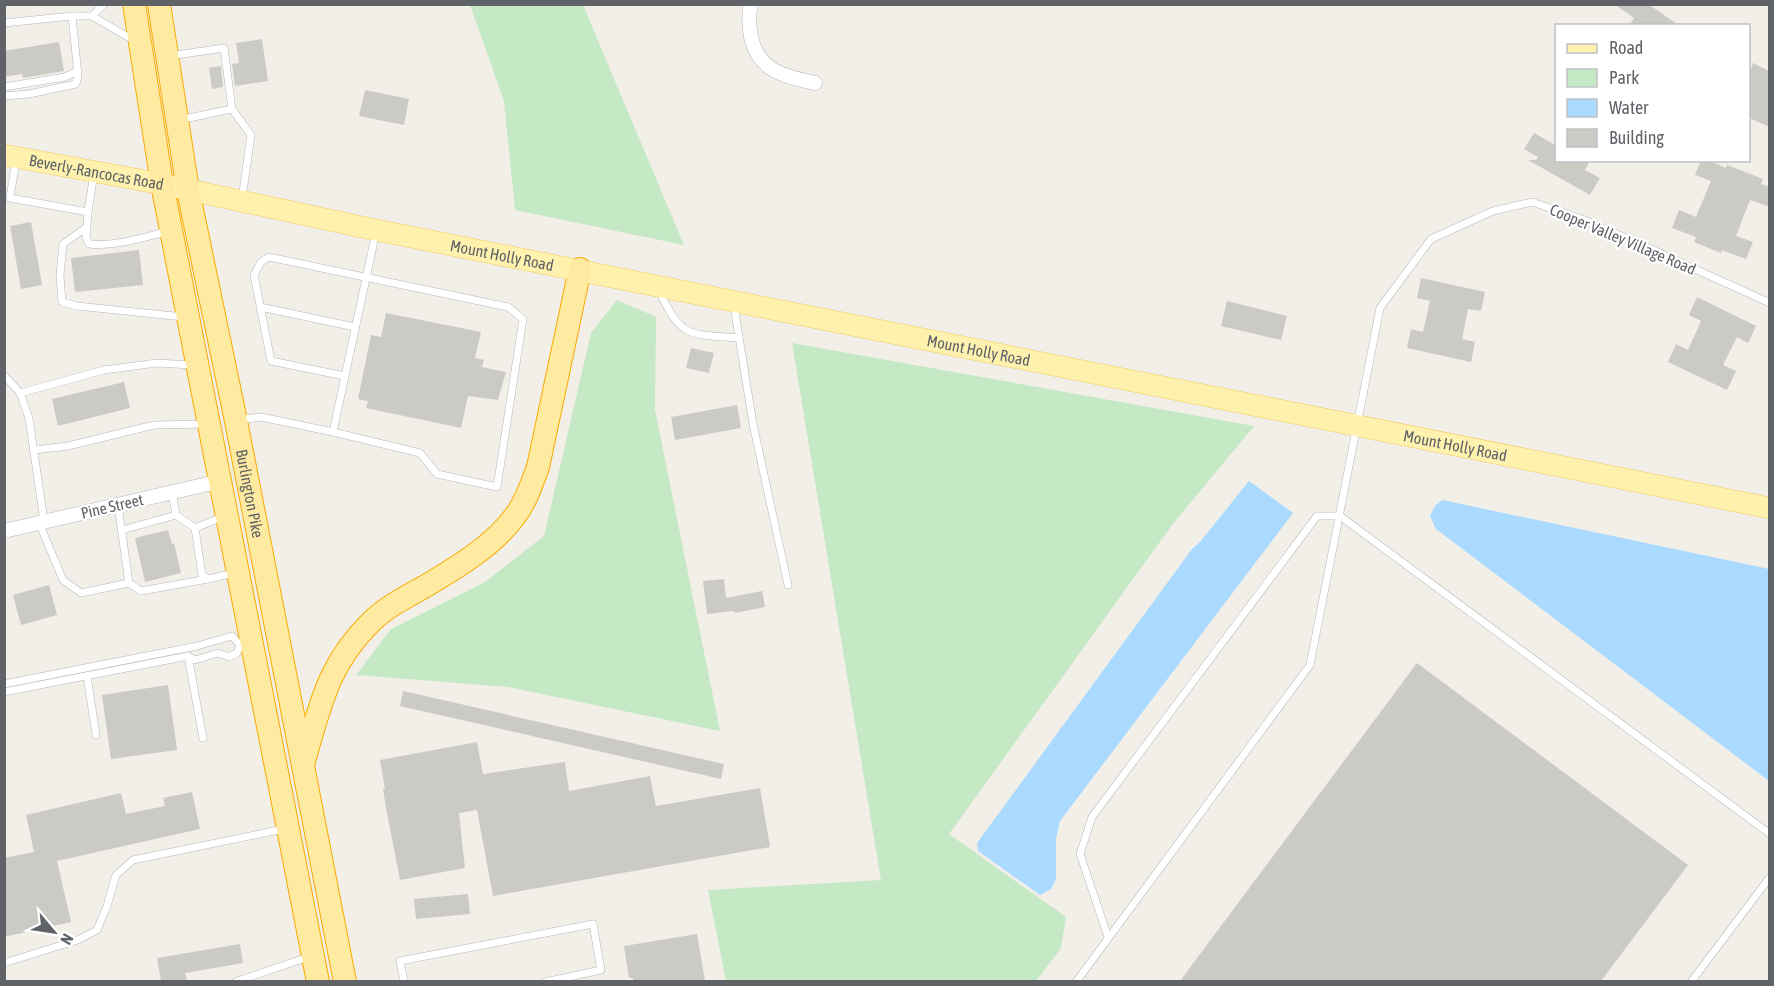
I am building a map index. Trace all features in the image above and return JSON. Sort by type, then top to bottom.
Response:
[{"type":"highway","name":"Burlington Pike","points":[[134,4],[162,184],[238,573],[246,643],[288,829],[318,981]]},
{"type":"highway","name":"Burlington Pike","points":[[159,4],[188,190],[236,421],[345,981]]},
{"type":"highway","points":[[302,765],[333,671],[351,644],[372,620],[467,559],[497,536],[515,516],[538,466],[580,269]]},
{"type":"main road","name":"Beverly-Rancocas Road","points":[[10,156],[188,190]]},
{"type":"main road","name":"Mount Holly Road","points":[[188,190],[376,230],[1770,508]]},
{"type":"street","points":[[751,4],[749,27],[758,56],[768,67],[779,74],[815,84]]},
{"type":"street","name":"Pine Street","points":[[4,531],[221,481]]},
{"type":"lane","points":[[92,16],[104,4]]},
{"type":"lane","points":[[4,96],[29,94],[76,84],[78,71],[72,16]]},
{"type":"lane","points":[[4,23],[92,16],[140,44]]},
{"type":"lane","points":[[166,57],[224,48],[232,109],[251,135],[242,202]]},
{"type":"lane","points":[[4,87],[65,78],[78,71]]},
{"type":"lane","points":[[177,121],[232,109]]},
{"type":"lane","points":[[10,156],[10,198],[88,212]]},
{"type":"lane","points":[[94,171],[86,237],[89,244],[98,245],[138,239],[171,230]]},
{"type":"lane","name":"Cooper Valley Village Road","points":[[1076,981],[1310,665],[1380,308],[1431,239],[1493,211],[1532,202],[1621,235],[1770,303]]},
{"type":"lane","points":[[87,227],[63,244],[60,275],[62,302],[77,306],[189,318]]},
{"type":"lane","points":[[333,432],[376,230]]},
{"type":"lane","points":[[236,421],[261,417],[420,453],[437,474],[497,487],[523,319],[508,307],[269,257],[261,262],[254,275],[271,361],[345,376]]},
{"type":"lane","points":[[656,285],[670,314],[683,329],[698,335],[739,338]]},
{"type":"lane","points":[[733,300],[753,424],[788,585]]},
{"type":"lane","points":[[260,307],[355,327]]},
{"type":"lane","points":[[20,393],[104,370],[157,363],[198,366]]},
{"type":"lane","points":[[4,375],[20,393],[29,418],[42,522],[63,580],[81,593],[129,584],[141,591],[238,573]]},
{"type":"lane","points":[[34,450],[68,446],[154,425],[209,423]]},
{"type":"lane","points":[[172,492],[176,515],[195,528],[202,575],[208,579]]},
{"type":"lane","points":[[118,505],[129,584]]},
{"type":"lane","points":[[122,530],[176,515]]},
{"type":"lane","points":[[195,528],[227,516]]},
{"type":"lane","points":[[1108,937],[1080,854],[1092,817],[1317,516],[1340,516],[1770,834]]},
{"type":"lane","points":[[4,684],[197,646],[232,636],[246,643],[237,653],[229,657],[218,653],[195,660],[188,656],[4,692]]},
{"type":"lane","points":[[188,656],[203,738]]},
{"type":"lane","points":[[87,676],[96,735]]},
{"type":"lane","points":[[4,963],[78,940],[97,930],[116,875],[133,860],[288,829]]},
{"type":"lane","points":[[1692,981],[1770,877]]},
{"type":"lane","points":[[404,981],[400,961],[592,924],[601,970],[545,981]]},
{"type":"lane","points":[[235,981],[313,955]]},
{"type":"green space","points":[[470,5],[583,5],[684,245],[515,210],[504,101]]},
{"type":"green space","points":[[617,300],[656,317],[655,410],[720,731],[508,687],[356,675],[391,629],[485,582],[544,536],[591,333]]},
{"type":"green space","points":[[792,343],[1254,426],[1172,525],[949,834],[1066,917],[1061,948],[1036,981],[726,981],[708,890],[881,880]]},
{"type":"water","points":[[1249,481],[1293,513],[1060,821],[1056,839],[1056,879],[1051,889],[1040,895],[978,851],[977,843],[1192,549]]},
{"type":"water","points":[[1442,500],[1769,569],[1769,781],[1436,529],[1430,516],[1435,506]]},
{"type":"building","points":[[1614,4],[1648,4],[1677,24],[1630,24],[1634,18]]},
{"type":"building","points":[[262,39],[268,81],[235,86],[232,64],[239,63],[236,43]]},
{"type":"building","points":[[59,42],[64,71],[23,78],[22,74],[4,77],[4,51]]},
{"type":"building","points":[[1753,63],[1769,71],[1770,127],[1750,118],[1750,71]]},
{"type":"building","points":[[221,66],[223,87],[212,89],[209,68]]},
{"type":"building","points":[[365,90],[409,99],[404,125],[359,116]]},
{"type":"building","points":[[1534,133],[1555,145],[1555,162],[1589,162],[1585,170],[1600,178],[1590,195],[1528,160],[1536,160],[1538,157],[1524,149]]},
{"type":"building","points":[[1700,162],[1712,162],[1726,168],[1727,165],[1763,179],[1761,184],[1770,187],[1770,207],[1750,200],[1736,236],[1753,242],[1746,259],[1722,250],[1721,253],[1694,242],[1696,237],[1672,228],[1679,210],[1696,217],[1711,181],[1695,175]]},
{"type":"building","points":[[31,222],[42,285],[21,289],[10,226]]},
{"type":"building","points":[[139,250],[143,285],[75,292],[71,258]]},
{"type":"building","points":[[1421,278],[1485,292],[1481,311],[1468,309],[1462,339],[1475,342],[1471,362],[1407,348],[1411,329],[1423,332],[1430,301],[1417,298]]},
{"type":"building","points":[[1697,297],[1756,326],[1748,343],[1737,337],[1723,365],[1736,371],[1727,390],[1668,362],[1676,344],[1688,350],[1701,321],[1689,315]]},
{"type":"building","points":[[1227,301],[1287,316],[1281,340],[1221,326]]},
{"type":"building","points":[[386,313],[481,332],[475,358],[484,360],[482,367],[506,372],[498,400],[468,396],[461,428],[366,408],[368,401],[358,399],[371,335],[381,337]]},
{"type":"building","points":[[691,348],[714,353],[709,373],[686,368]]},
{"type":"building","points":[[124,382],[130,408],[58,426],[52,399]]},
{"type":"building","points":[[737,405],[741,428],[675,440],[671,417]]},
{"type":"building","points":[[168,530],[172,544],[174,543],[181,573],[145,582],[135,538]]},
{"type":"building","points":[[724,579],[726,598],[762,591],[765,607],[735,613],[734,611],[707,614],[703,581]]},
{"type":"building","points":[[49,585],[57,615],[21,625],[13,595]]},
{"type":"building","points":[[1417,663],[1688,865],[1601,981],[1180,981]]},
{"type":"building","points":[[168,685],[177,750],[111,759],[102,695]]},
{"type":"building","points":[[403,691],[724,764],[721,779],[400,706]]},
{"type":"building","points":[[477,742],[483,774],[565,762],[569,791],[650,776],[656,806],[760,788],[770,847],[493,896],[477,810],[459,813],[465,868],[400,880],[386,808],[380,760]]},
{"type":"building","points":[[192,792],[200,829],[57,861],[71,922],[4,937],[4,858],[34,852],[26,815],[121,793],[126,814],[165,806],[163,798]]},
{"type":"building","points":[[468,894],[470,914],[416,919],[414,899]]},
{"type":"building","points":[[697,934],[705,981],[633,981],[633,978],[629,978],[624,946]]},
{"type":"building","points":[[240,944],[243,963],[185,973],[187,981],[161,981],[157,958]]}]
